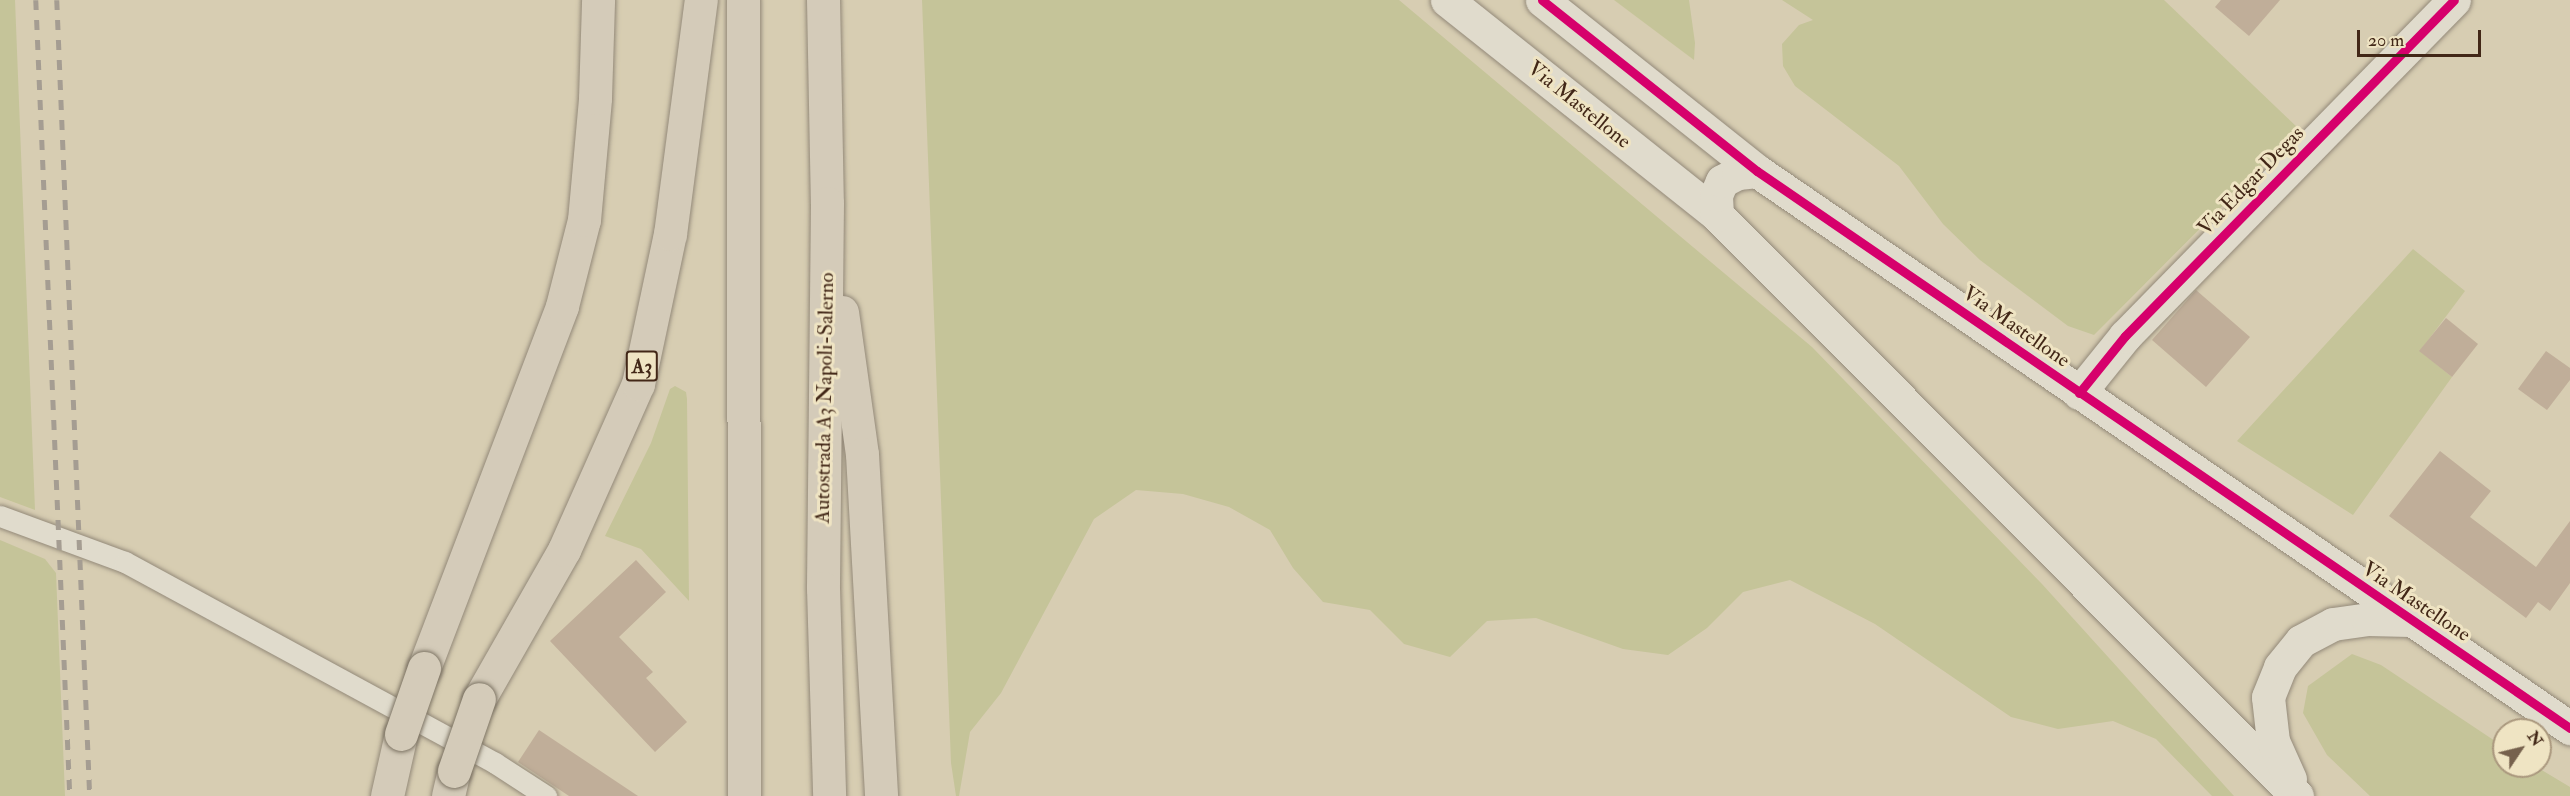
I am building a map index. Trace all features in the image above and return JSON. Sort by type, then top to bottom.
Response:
[{"type":"highway","points":[[387,796],[401,734],[424,668],[562,306],[584,220],[595,98],[598,0]]},
{"type":"highway","name":"A3","points":[[451,783],[479,699],[564,550],[638,384],[670,234],[701,0]]},
{"type":"highway","points":[[743,0],[744,796]]},
{"type":"highway","name":"Autostrada A3 Napoli-Salerno","points":[[823,0],[827,203],[823,588],[830,796]]},
{"type":"highway","points":[[827,203],[862,454],[880,796]]},
{"type":"street","name":"Via Mastellone","points":[[1448,0],[1717,215],[2297,796]]},
{"type":"street","name":"Via Mastellone","points":[[1542,0],[1757,171],[2570,728]]},
{"type":"street","name":"Via Edgar Degas","points":[[2079,393],[2125,336],[2454,0]]},
{"type":"street","points":[[1717,215],[1716,195],[1722,181],[1738,173],[1757,171]]},
{"type":"street","name":"Via Mastellone","points":[[2297,796],[2273,741],[2268,696],[2280,667],[2301,641],[2333,624],[2367,619],[2410,620]]},
{"type":"lane","points":[[0,516],[125,562],[495,763],[546,796]]},
{"type":"green space","points":[[0,0],[15,0],[35,510],[0,497]]},
{"type":"green space","points":[[922,0],[1399,0],[1812,347],[2042,584],[2234,796],[2212,796],[2156,739],[2113,721],[2058,729],[2011,717],[1875,624],[1790,580],[1743,592],[1707,628],[1668,655],[1623,649],[1536,618],[1487,621],[1450,657],[1404,644],[1370,610],[1323,602],[1293,568],[1270,530],[1229,507],[1183,494],[1136,490],[1094,519],[1001,693],[970,732],[959,796],[956,796],[951,763]]},
{"type":"green space","points":[[1614,0],[1689,0],[1695,43],[1694,60]]},
{"type":"green space","points":[[1782,0],[2164,0],[2299,129],[2094,335],[2068,326],[1980,260],[1943,224],[1899,166],[1795,86],[1783,66],[1782,44],[1799,25],[1813,20]]},
{"type":"green space","points":[[2413,249],[2465,291],[2420,351],[2452,377],[2353,515],[2237,441]]},
{"type":"green space","points":[[675,386],[686,392],[687,399],[689,601],[641,549],[605,536],[651,443],[670,389]]},
{"type":"green space","points":[[0,540],[45,559],[56,573],[65,796],[0,796]]},
{"type":"green space","points":[[2352,654],[2381,665],[2492,739],[2492,778],[2552,776],[2570,787],[2570,796],[2370,796],[2327,755],[2303,713],[2308,686]]},
{"type":"building","points":[[2221,0],[2280,0],[2249,36],[2215,7]]},
{"type":"building","points":[[2196,290],[2250,337],[2206,387],[2152,340]]},
{"type":"building","points":[[2446,318],[2478,344],[2452,377],[2419,351]]},
{"type":"building","points":[[2546,351],[2570,368],[2570,380],[2547,410],[2518,389]]},
{"type":"building","points":[[2440,451],[2491,491],[2470,517],[2536,567],[2570,521],[2570,583],[2550,611],[2538,602],[2526,618],[2389,516]]},
{"type":"building","points":[[636,560],[666,592],[619,637],[653,672],[646,678],[687,722],[655,752],[550,641]]},
{"type":"building","points":[[539,730],[638,796],[569,796],[518,762]]},
{"type":"railway","points":[[36,0],[70,796]]},
{"type":"railway","points":[[57,0],[90,796]]},
{"type":"cycle path","points":[[1542,0],[1757,171],[2570,728]]},
{"type":"cycle path","points":[[2079,393],[2125,336],[2454,0]]}]
